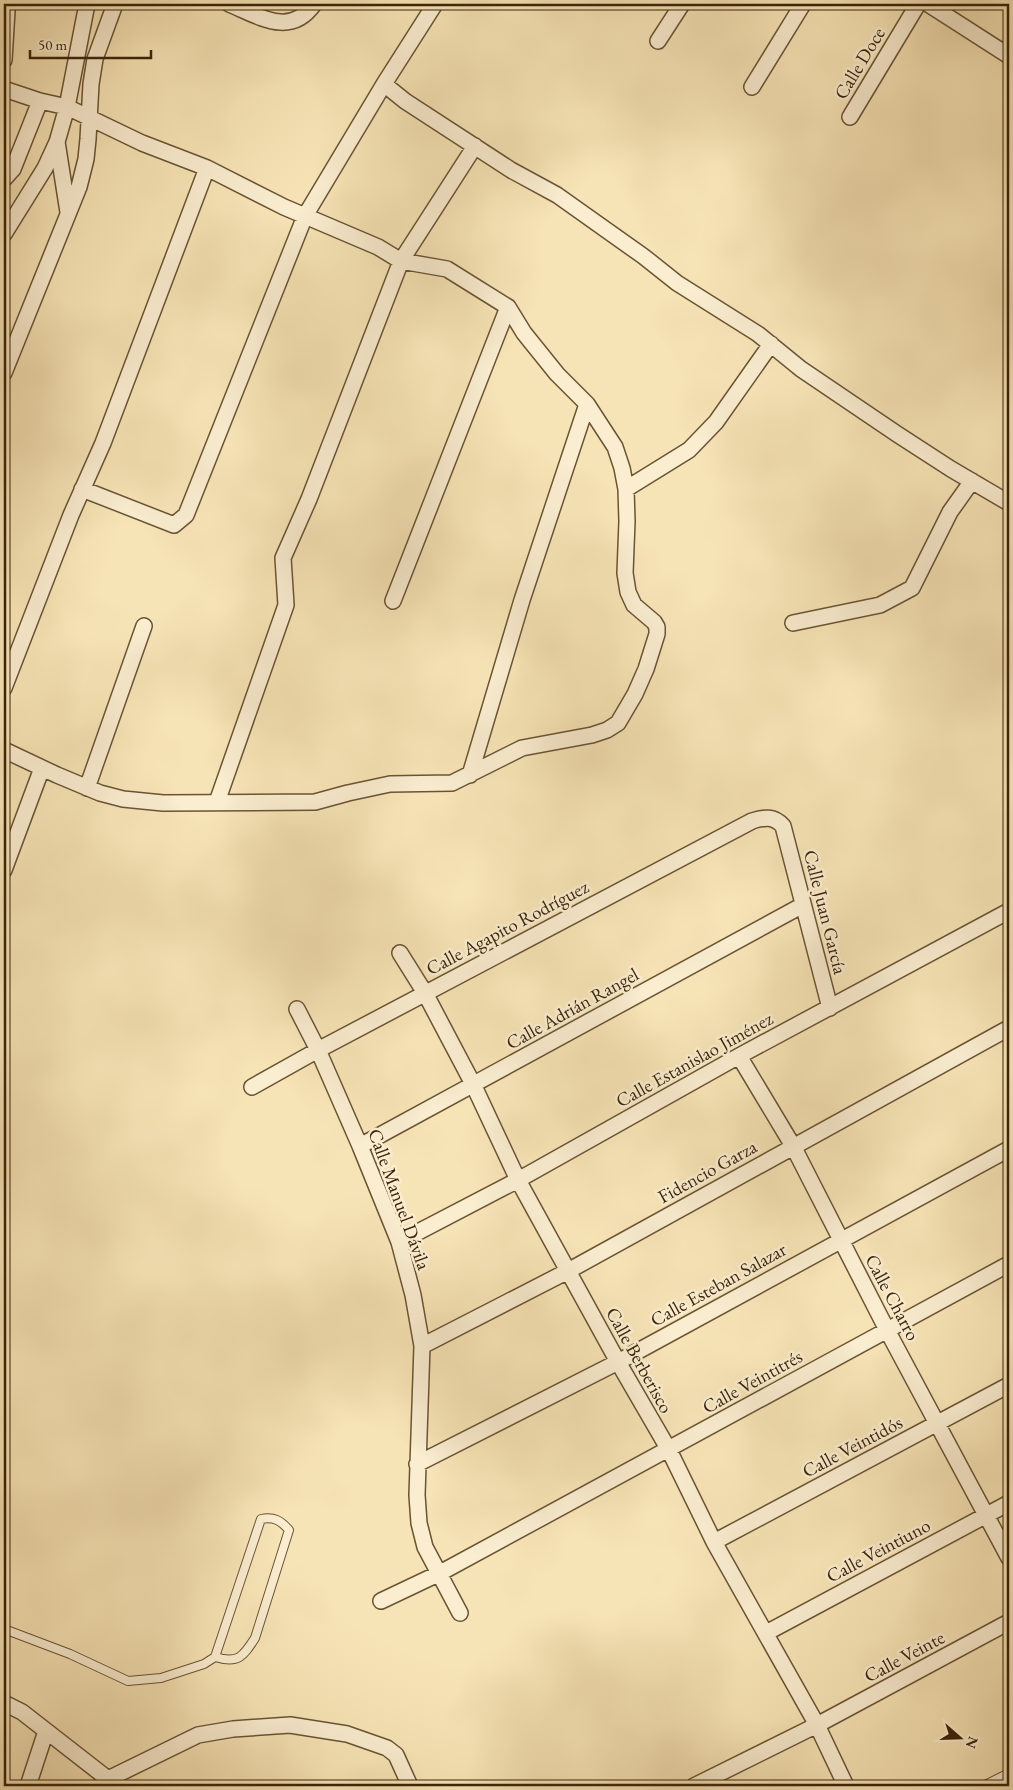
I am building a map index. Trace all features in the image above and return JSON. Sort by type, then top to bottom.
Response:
[{"type":"street","points":[[4,60],[6,4]]},
{"type":"street","points":[[4,234],[45,168],[57,142],[66,108],[87,4]]},
{"type":"street","points":[[4,373],[79,188],[86,159],[90,84],[95,59],[115,4]]},
{"type":"street","points":[[229,4],[272,22],[285,23],[302,17],[314,4]]},
{"type":"street","points":[[82,490],[174,525],[186,515],[306,216],[434,4]]},
{"type":"street","points":[[658,41],[682,4]]},
{"type":"street","points":[[752,86],[803,4]]},
{"type":"street","name":"Calle Doce","points":[[850,117],[918,4]]},
{"type":"street","points":[[928,4],[1009,56]]},
{"type":"street","points":[[384,84],[405,102],[512,170],[557,195],[643,256],[677,283],[758,334],[801,369],[913,444],[1009,503]]},
{"type":"street","points":[[4,89],[66,108],[142,143],[207,168],[284,207],[378,247],[401,260],[447,269],[508,307],[524,333],[557,374],[587,404],[615,447],[626,489],[625,573],[628,592],[634,605],[654,622],[657,627],[657,634],[646,669],[627,710],[618,723],[607,730],[592,735],[522,748],[452,783],[390,784],[315,802],[163,803],[123,799],[87,788],[4,750]]},
{"type":"street","points":[[4,178],[13,169],[40,101]]},
{"type":"street","points":[[57,142],[68,214]]},
{"type":"street","points":[[217,802],[286,605],[283,558],[308,500],[401,260],[475,146]]},
{"type":"street","points":[[4,688],[82,490],[103,443],[207,168]]},
{"type":"street","points":[[393,602],[508,307]]},
{"type":"street","points":[[626,489],[689,450],[716,422],[771,344]]},
{"type":"street","points":[[470,775],[522,600],[587,404]]},
{"type":"street","points":[[793,623],[880,605],[912,588],[950,512],[972,481]]},
{"type":"street","points":[[87,788],[144,626]]},
{"type":"street","points":[[4,870],[42,768]]},
{"type":"street","name":"Calle Agapito Rodríguez","points":[[252,1087],[425,993],[752,821],[770,818],[778,820],[783,826]]},
{"type":"street","name":"Calle Juan García","points":[[783,826],[830,1008]]},
{"type":"street","name":"Calle Adrián Rangel","points":[[360,1146],[802,905]]},
{"type":"street","name":"Calle Estanislao Jiménez","points":[[398,1242],[518,1180],[739,1056],[1009,911]]},
{"type":"street","name":"Calle Berberisco","points":[[400,953],[425,993],[473,1084],[518,1180],[618,1362],[669,1450],[714,1542],[817,1725],[846,1786]]},
{"type":"street","name":"Calle Manuel Dávila","points":[[297,1010],[318,1050],[360,1146],[398,1242],[413,1295],[422,1346],[416,1495],[419,1523],[425,1547],[460,1613]]},
{"type":"street","name":"Fidencio Garza","points":[[422,1346],[568,1271],[1009,1028]]},
{"type":"street","name":"Calle Charro","points":[[739,1056],[793,1146],[887,1330],[1009,1558]]},
{"type":"street","name":"Calle Esteban Salazar","points":[[417,1464],[618,1362],[1009,1149]]},
{"type":"street","name":"Calle Veintitrés","points":[[381,1601],[440,1574],[1009,1264]]},
{"type":"street","name":"Calle Veintidós","points":[[714,1542],[1009,1385]]},
{"type":"street","name":"Calle Veintiuno","points":[[766,1633],[1009,1503]]},
{"type":"street","name":"Calle Veinte","points":[[694,1786],[817,1725],[1009,1622]]},
{"type":"street","points":[[4,1703],[22,1712],[46,1731],[104,1783],[198,1735],[233,1729],[290,1725],[347,1734],[387,1748],[396,1755],[410,1786]]},
{"type":"street","points":[[28,1786],[46,1731]]},
{"type":"lane","points":[[4,1629],[70,1654],[128,1681],[161,1678],[204,1664],[215,1657],[261,1518],[270,1517],[282,1522],[289,1530],[255,1638],[246,1652],[235,1661],[215,1657]]},
{"type":"lane","points":[[983,1786],[1009,1773]]}]
